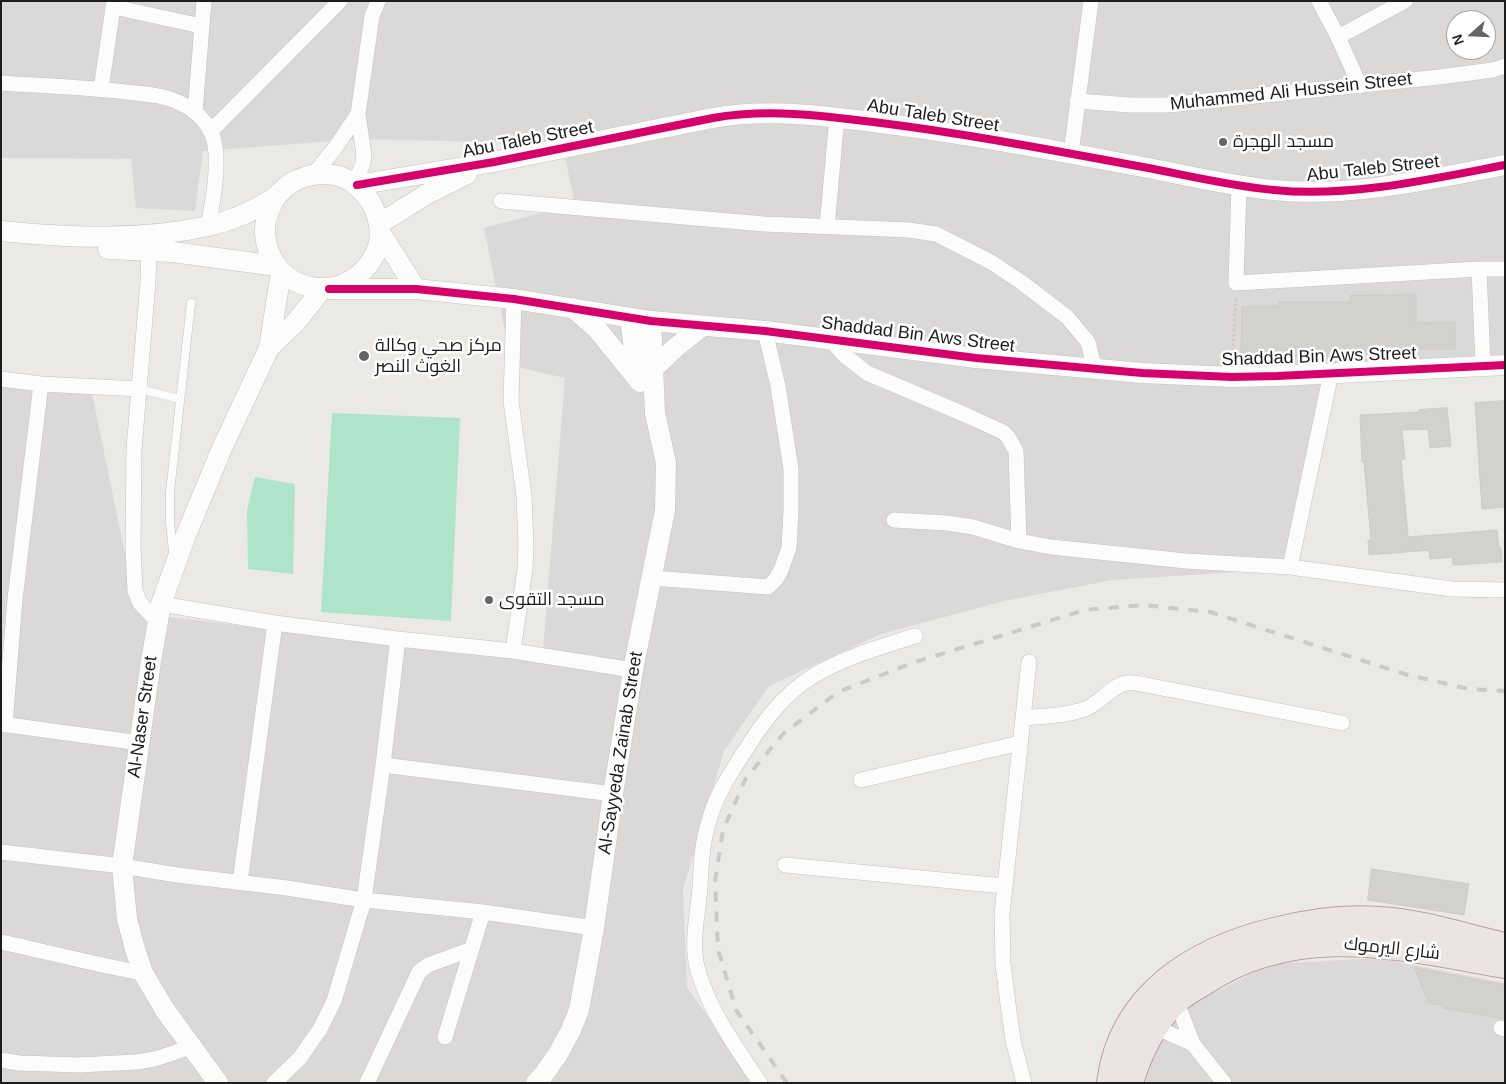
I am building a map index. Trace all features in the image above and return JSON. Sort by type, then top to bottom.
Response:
[{"type":"highway","points":[[1110,1083],[1112,1071],[1126,1032],[1143,1004],[1158,988],[1187,965],[1209,953],[1254,936],[1324,920],[1372,919],[1449,932],[1505,946]]},
{"type":"highway","name":"شارع اليرموك","points":[[1130,1083],[1139,1056],[1156,1026],[1176,1000],[1212,976],[1240,962],[1277,949],[1317,943],[1375,944],[1505,966]]},
{"type":"street","points":[[195,112],[204,1]]},
{"type":"street","points":[[356,185],[364,155],[358,114],[372,16],[378,1]]},
{"type":"street","points":[[1071,154],[1091,1]]},
{"type":"street","points":[[1319,1],[1360,86]]},
{"type":"street","points":[[1338,37],[1405,1]]},
{"type":"street","points":[[101,89],[114,4],[201,26]]},
{"type":"street","points":[[211,131],[331,4]]},
{"type":"street","name":"Muhammed Ali Hussein Street","points":[[1077,101],[1130,105],[1167,105],[1360,86],[1482,71],[1505,66]]},
{"type":"street","points":[[1,83],[101,89],[156,96],[178,102],[195,112],[211,131],[216,156],[214,196],[208,226]]},
{"type":"street","points":[[314,174],[335,148],[358,114]]},
{"type":"street","name":"Abu Taleb Street","points":[[356,185],[494,162],[726,115],[779,114],[836,117],[913,127],[1239,185],[1295,192],[1337,191],[1410,182],[1505,165]]},
{"type":"street","points":[[827,227],[836,117]]},
{"type":"street","name":"Abu Taleb Street","points":[[380,228],[443,185],[494,162]]},
{"type":"street","points":[[380,228],[376,253],[365,270],[349,283],[325,289],[300,284],[279,269],[268,250],[265,232],[267,214],[275,198],[286,186],[299,178],[314,174],[335,175],[356,185],[372,202],[380,228],[416,289]]},
{"type":"street","points":[[1239,185],[1236,283],[1479,269],[1505,270]]},
{"type":"street","points":[[214,196],[222,212],[232,219]]},
{"type":"street","points":[[1,244],[150,244],[232,219],[275,198]]},
{"type":"street","points":[[501,201],[764,224],[887,228],[936,234],[963,246],[1006,272],[1068,317],[1088,342],[1095,370]]},
{"type":"street","points":[[1,231],[93,236],[150,244],[173,252],[279,269]]},
{"type":"street","points":[[150,244],[134,449],[134,585],[140,603],[160,613],[275,623],[398,639],[513,651],[633,670]]},
{"type":"street","name":"Al-Naser Street","points":[[218,1083],[165,1010],[143,973],[127,919],[122,866],[160,613],[173,567],[222,448],[270,348],[279,269]]},
{"type":"street","points":[[1479,269],[1483,366]]},
{"type":"street","name":"Al-Naser Street","points":[[270,348],[325,289]]},
{"type":"street","name":"Shaddad Bin Aws Street","points":[[325,289],[416,289],[514,299],[651,321],[765,331],[976,358],[1180,376],[1232,377],[1505,364]]},
{"type":"street","points":[[513,651],[525,569],[526,546],[524,496],[511,401],[514,299]]},
{"type":"street","points":[[573,308],[646,375],[674,348],[703,326]]},
{"type":"street","name":"Al-Sayyeda Zainab Street","points":[[630,318],[636,366],[646,375]]},
{"type":"street","name":"Al-Sayyeda Zainab Street","points":[[543,1080],[563,1046],[579,1010],[594,928],[633,670],[665,510],[666,463],[646,375],[651,321]]},
{"type":"street","points":[[652,578],[768,587],[776,580],[782,570],[789,548],[791,470],[778,386],[765,331]]},
{"type":"street","points":[[832,341],[844,355],[866,373],[968,416],[1003,432],[1008,437],[1016,451],[1019,541]]},
{"type":"street","points":[[1290,567],[1331,373]]},
{"type":"street","points":[[1,378],[41,384],[139,389]]},
{"type":"street","points":[[41,384],[8,598],[3,724],[140,742]]},
{"type":"street","points":[[894,520],[947,523],[994,532],[1019,541],[1051,547],[1186,561],[1290,567],[1452,589],[1505,590]]},
{"type":"street","points":[[240,882],[275,623]]},
{"type":"street","points":[[760,1083],[710,1001],[697,965],[695,951],[696,929],[705,834],[709,819],[726,779],[759,728],[782,700],[805,682],[830,667],[868,651],[915,636]]},
{"type":"street","points":[[274,1083],[300,1058],[316,1037],[334,1001],[364,900],[398,639]]},
{"type":"street","points":[[1024,1083],[1013,1040],[1004,974],[1002,934],[1004,886],[1029,662]]},
{"type":"street","points":[[1024,718],[1069,714],[1085,709],[1093,706],[1121,685],[1128,683],[1342,723]]},
{"type":"street","points":[[861,780],[1020,743]]},
{"type":"street","points":[[383,765],[613,794]]},
{"type":"street","points":[[1,852],[122,866],[364,900],[483,912],[594,928]]},
{"type":"street","points":[[784,865],[1004,886]]},
{"type":"street","points":[[445,1037],[483,912]]},
{"type":"street","points":[[1,942],[60,954],[110,968],[143,973]]},
{"type":"street","points":[[366,1083],[419,972],[428,965],[472,949]]},
{"type":"street","points":[[1176,1000],[1193,1044],[1224,1083]]},
{"type":"street","points":[[1156,1026],[1193,1044]]},
{"type":"street","points":[[1,1060],[19,1063],[79,1065],[136,1062],[155,1059],[191,1047]]},
{"type":"lane","points":[[173,567],[170,492],[190,303]]},
{"type":"lane","points":[[139,389],[180,398]]},
{"type":"path","points":[[1232,377],[1236,283]]},
{"type":"shaded area","points":[[1,1],[1505,1],[1505,358],[1341,370],[1282,569],[1112,580],[1004,601],[881,634],[769,686],[724,751],[683,890],[687,987],[755,1083],[1,1083],[1,379],[89,379],[137,613],[542,662],[565,378],[512,366],[484,228],[575,204],[562,144],[360,139],[203,151],[195,211],[136,208],[131,159],[1,158]]},
{"type":"shaded area","points":[[1377,958],[1505,983],[1505,1083],[1146,1083],[1146,1059],[1185,1007],[1271,964]]},
{"type":"green space","points":[[332,413],[460,418],[451,621],[321,612]]},
{"type":"green space","points":[[255,477],[295,484],[293,574],[248,569],[247,510]]},
{"type":"building","points":[[1416,295],[1416,323],[1455,322],[1455,349],[1416,349],[1416,352],[1341,354],[1341,356],[1304,356],[1304,358],[1241,358],[1242,307],[1279,306],[1279,302],[1350,302],[1350,296]]},
{"type":"building","points":[[1505,401],[1505,507],[1482,509],[1475,403]]},
{"type":"building","points":[[1447,408],[1451,446],[1430,448],[1428,429],[1402,430],[1405,459],[1401,459],[1408,537],[1497,530],[1502,562],[1453,565],[1452,557],[1430,559],[1429,550],[1369,555],[1368,540],[1371,540],[1364,462],[1362,462],[1360,415],[1420,412],[1419,410]]},
{"type":"building","points":[[1372,869],[1469,884],[1464,915],[1368,900]]},
{"type":"building","points":[[1415,968],[1505,985],[1505,1019],[1444,1008],[1444,1006],[1429,1003]]},
{"type":"railway","points":[[787,1083],[736,1010],[718,949],[715,881],[723,830],[746,778],[784,733],[838,692],[915,662],[1085,610],[1143,605],[1210,612],[1408,675],[1469,689],[1505,691]]},
{"type":"cycle path","points":[[357,185],[494,162],[713,118],[776,113],[860,120],[914,127],[1045,149],[1225,183],[1302,192],[1390,186],[1505,165]]},
{"type":"cycle path","points":[[329,289],[416,289],[514,299],[651,321],[765,331],[976,358],[1142,373],[1232,377],[1505,365]]},
{"type":"place","name":"مسجد الهجرة","points":[[1223,142]]},
{"type":"place","name":"مركز صحي وكالة الغوث النصر","points":[[364,356]]},
{"type":"place","name":"مسجد التقوى","points":[[489,600]]}]
